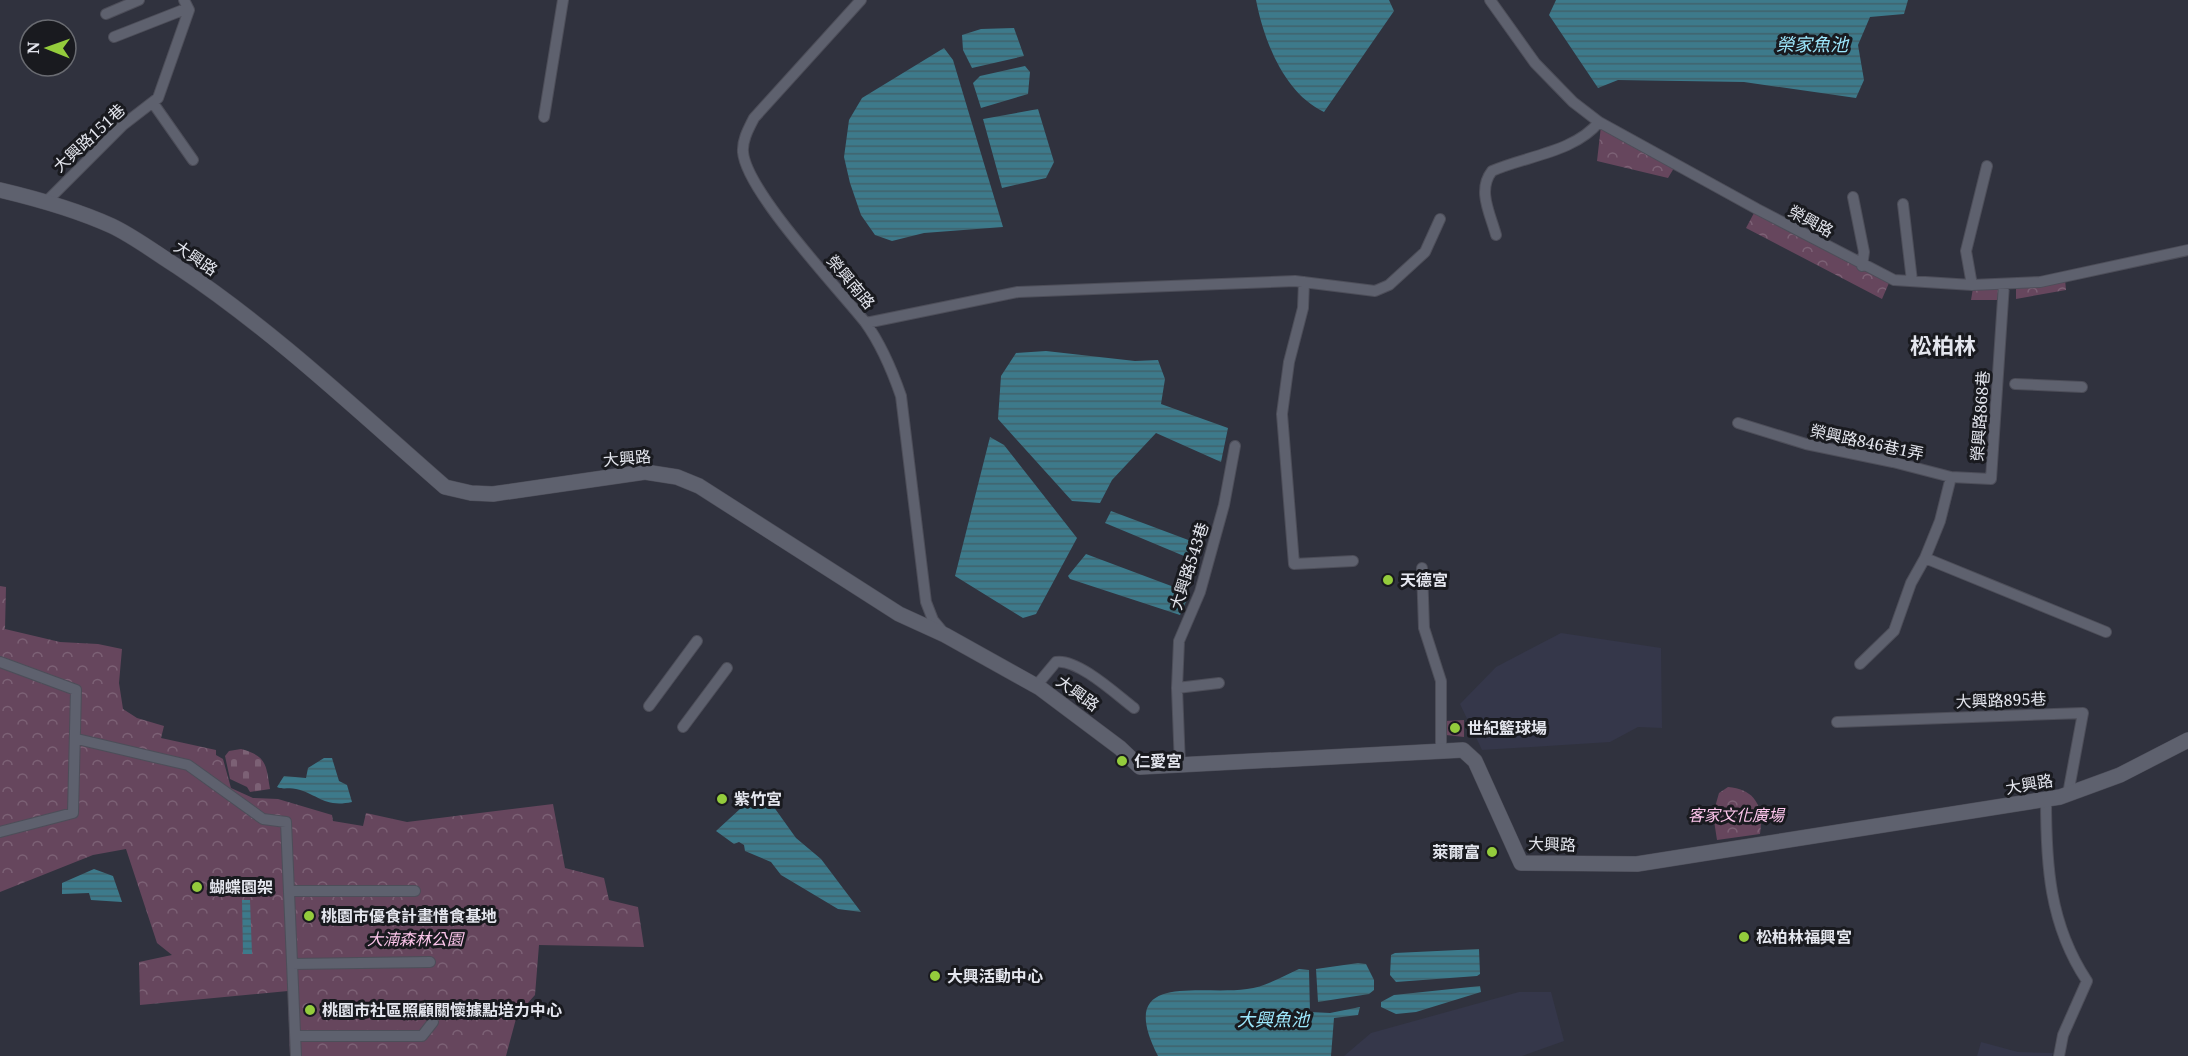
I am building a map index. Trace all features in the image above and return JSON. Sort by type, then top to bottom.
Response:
[{"type":"street","points":[[106,14],[139,0]]},
{"type":"street","points":[[544,117],[563,0]]},
{"type":"street","name":"榮興南路","points":[[861,0],[754,118],[743,152],[754,184],[866,323],[891,367],[901,396],[926,602],[933,620],[945,635]]},
{"type":"street","name":"榮興路","points":[[1490,0],[1534,63],[1573,102],[1599,122],[1862,266],[1894,280],[1972,285],[2040,282],[2188,250]]},
{"type":"street","points":[[114,37],[186,4]]},
{"type":"street","points":[[186,4],[158,98],[153,104],[193,160]]},
{"type":"street","name":"大興路151巷","points":[[47,201],[117,130],[142,109],[153,104]]},
{"type":"street","points":[[1496,235],[1483,189],[1485,180],[1492,171],[1573,142],[1591,132],[1599,122]]},
{"type":"street","points":[[1972,285],[1966,251],[1987,166]]},
{"type":"street","name":"大興路","points":[[0,190],[47,201],[113,227],[231,304],[445,487],[471,493],[493,494],[645,472],[677,477],[699,486],[899,614],[945,635],[1036,686],[1120,748],[1140,767],[1463,750],[1474,761],[1521,864],[1637,864],[2046,799],[2068,794],[2130,771],[2188,740]]},
{"type":"street","points":[[1853,197],[1864,252],[1862,266]]},
{"type":"street","points":[[1903,204],[1912,281]]},
{"type":"street","points":[[866,323],[1018,292],[1304,282],[1375,291],[1382,288],[1425,252],[1440,219]]},
{"type":"street","points":[[1304,282],[1303,308],[1289,362],[1282,414],[1294,564],[1353,561]]},
{"type":"street","name":"榮興路868巷","points":[[1990,479],[2004,284]]},
{"type":"street","points":[[2015,384],[2082,387]]},
{"type":"street","name":"榮興路846巷1弄","points":[[1738,423],[1806,444],[1951,477],[1990,479]]},
{"type":"street","name":"大興路543巷","points":[[1180,766],[1177,688],[1179,641],[1200,591],[1224,505],[1235,446]]},
{"type":"street","points":[[1860,664],[1894,631],[1911,583],[1925,558],[1940,521],[1951,477]]},
{"type":"street","points":[[1925,558],[2106,632]]},
{"type":"street","points":[[1422,568],[1424,628],[1441,681],[1441,752]]},
{"type":"street","points":[[649,706],[697,641]]},
{"type":"street","points":[[0,662],[76,690],[77,739],[74,813],[0,831]]},
{"type":"street","points":[[1036,686],[1056,662],[1069,663],[1134,708]]},
{"type":"street","points":[[683,727],[727,668]]},
{"type":"street","points":[[1177,688],[1219,683]]},
{"type":"street","name":"大興路895巷","points":[[1837,722],[2083,712],[2068,794]]},
{"type":"street","points":[[77,739],[188,765],[263,819],[286,822],[297,1056]]},
{"type":"street","points":[[2046,799],[2047,869],[2052,898],[2062,930],[2087,981],[2063,1035],[2060,1056]]},
{"type":"street","points":[[289,891],[415,891]]},
{"type":"street","points":[[292,964],[430,962]]},
{"type":"street","points":[[296,1036],[422,1036],[433,1022]]},
{"type":"shaded area","points":[[1561,633],[1661,648],[1662,728],[1638,727],[1610,742],[1482,750],[1460,704],[1496,667]]},
{"type":"shaded area","points":[[1519,992],[1551,992],[1564,1041],[1522,1056],[1344,1056],[1371,1033]]},
{"type":"shaded area","points":[[1981,1042],[2018,1052],[2053,1053],[2052,1056],[1977,1056]]},
{"type":"green space","points":[[1601,126],[1674,168],[1668,178],[1597,161]]},
{"type":"green space","points":[[1754,213],[1889,283],[1882,299],[1746,228]]},
{"type":"green space","points":[[2065,279],[2066,290],[2016,299],[2016,286]]},
{"type":"green space","points":[[2001,286],[2000,300],[1971,300],[1973,288]]},
{"type":"green space","name":"大湳森林公園","points":[[0,586],[6,587],[5,629],[60,642],[98,644],[122,649],[119,683],[123,709],[137,718],[164,726],[161,738],[216,750],[216,755],[223,759],[231,788],[253,798],[278,799],[332,815],[333,821],[363,826],[366,813],[407,822],[553,804],[565,868],[604,878],[609,900],[638,907],[644,947],[539,945],[535,995],[517,1015],[506,1056],[290,1056],[288,991],[140,1005],[139,962],[172,955],[157,943],[126,849],[93,855],[0,892]]},
{"type":"green space","name":"世紀籃球場","points":[[1464,720],[1464,737],[1446,735],[1445,721]]},
{"type":"green space","points":[[241,749],[261,758],[266,768],[270,789],[250,792],[247,787],[230,779],[225,756],[229,751]]},
{"type":"green space","name":"客家文化廣場","points":[[1728,787],[1745,792],[1756,801],[1761,816],[1760,834],[1717,840],[1713,814],[1719,793]]},
{"type":"water","points":[[1256,0],[1389,0],[1394,11],[1324,112],[1310,103],[1287,79],[1270,48]]},
{"type":"water","name":"榮家魚池","points":[[1556,0],[1908,0],[1904,14],[1870,17],[1858,45],[1864,80],[1856,98],[1744,82],[1618,80],[1598,88],[1549,15]]},
{"type":"water","points":[[1014,28],[1024,56],[972,68],[963,50],[962,35],[981,29]]},
{"type":"water","points":[[944,48],[953,60],[1003,227],[924,233],[892,241],[875,235],[861,215],[844,157],[849,120],[862,98]]},
{"type":"water","points":[[1025,66],[1030,72],[1028,94],[981,108],[973,83],[980,76]]},
{"type":"water","points":[[1038,109],[1054,162],[1046,178],[1002,188],[983,119]]},
{"type":"water","points":[[1046,351],[1135,361],[1158,360],[1165,379],[1161,404],[1228,428],[1221,462],[1156,433],[1112,480],[1100,503],[1072,501],[998,419],[1001,376],[1016,353]]},
{"type":"water","points":[[990,437],[1004,445],[1077,538],[1036,614],[1023,618],[955,576]]},
{"type":"water","points":[[1111,511],[1199,544],[1196,561],[1105,523]]},
{"type":"water","points":[[1086,554],[1190,593],[1180,615],[1070,579],[1068,576]]},
{"type":"water","points":[[324,758],[332,758],[339,781],[347,785],[352,802],[328,802],[304,791],[277,787],[284,776],[306,778],[308,768]]},
{"type":"water","points":[[766,796],[796,838],[821,859],[861,912],[838,909],[781,875],[771,862],[745,851],[744,845],[739,842],[734,844],[716,831],[753,797]]},
{"type":"water","points":[[94,869],[113,876],[122,902],[91,900],[89,893],[62,894],[62,883]]},
{"type":"water","points":[[242,900],[250,900],[252,954],[243,954]]},
{"type":"water","points":[[1479,949],[1480,974],[1477,976],[1396,982],[1390,975],[1391,955],[1395,953]]},
{"type":"water","name":"大興魚池","points":[[1366,964],[1374,980],[1374,990],[1369,994],[1318,1002],[1316,969]]},
{"type":"water","name":"大興魚池","points":[[1299,969],[1309,970],[1310,1012],[1330,1013],[1360,1007],[1358,1015],[1334,1018],[1331,1056],[1158,1056],[1147,1029],[1147,1010],[1154,999],[1168,993],[1186,991],[1254,988]]},
{"type":"water","points":[[1480,986],[1481,992],[1416,1012],[1396,1014],[1381,1007],[1381,1002],[1394,995]]},
{"type":"place","name":"天德宮","points":[[1388,580]]},
{"type":"place","name":"世紀籃球場","points":[[1455,728]]},
{"type":"place","name":"仁愛宮","points":[[1122,761]]},
{"type":"place","name":"紫竹宮","points":[[722,799]]},
{"type":"place","name":"萊爾富","points":[[1492,852]]},
{"type":"place","name":"蝴蝶園架","points":[[197,887]]},
{"type":"place","name":"桃園市優食計畫惜食基地","points":[[309,916]]},
{"type":"place","name":"松柏林福興宮","points":[[1744,937]]},
{"type":"place","name":"大興活動中心","points":[[935,976]]},
{"type":"place","name":"桃園市社區照顧關懷據點培力中心","points":[[310,1010]]},
{"type":"district","name":"松柏林","points":[[1943,346]]}]
